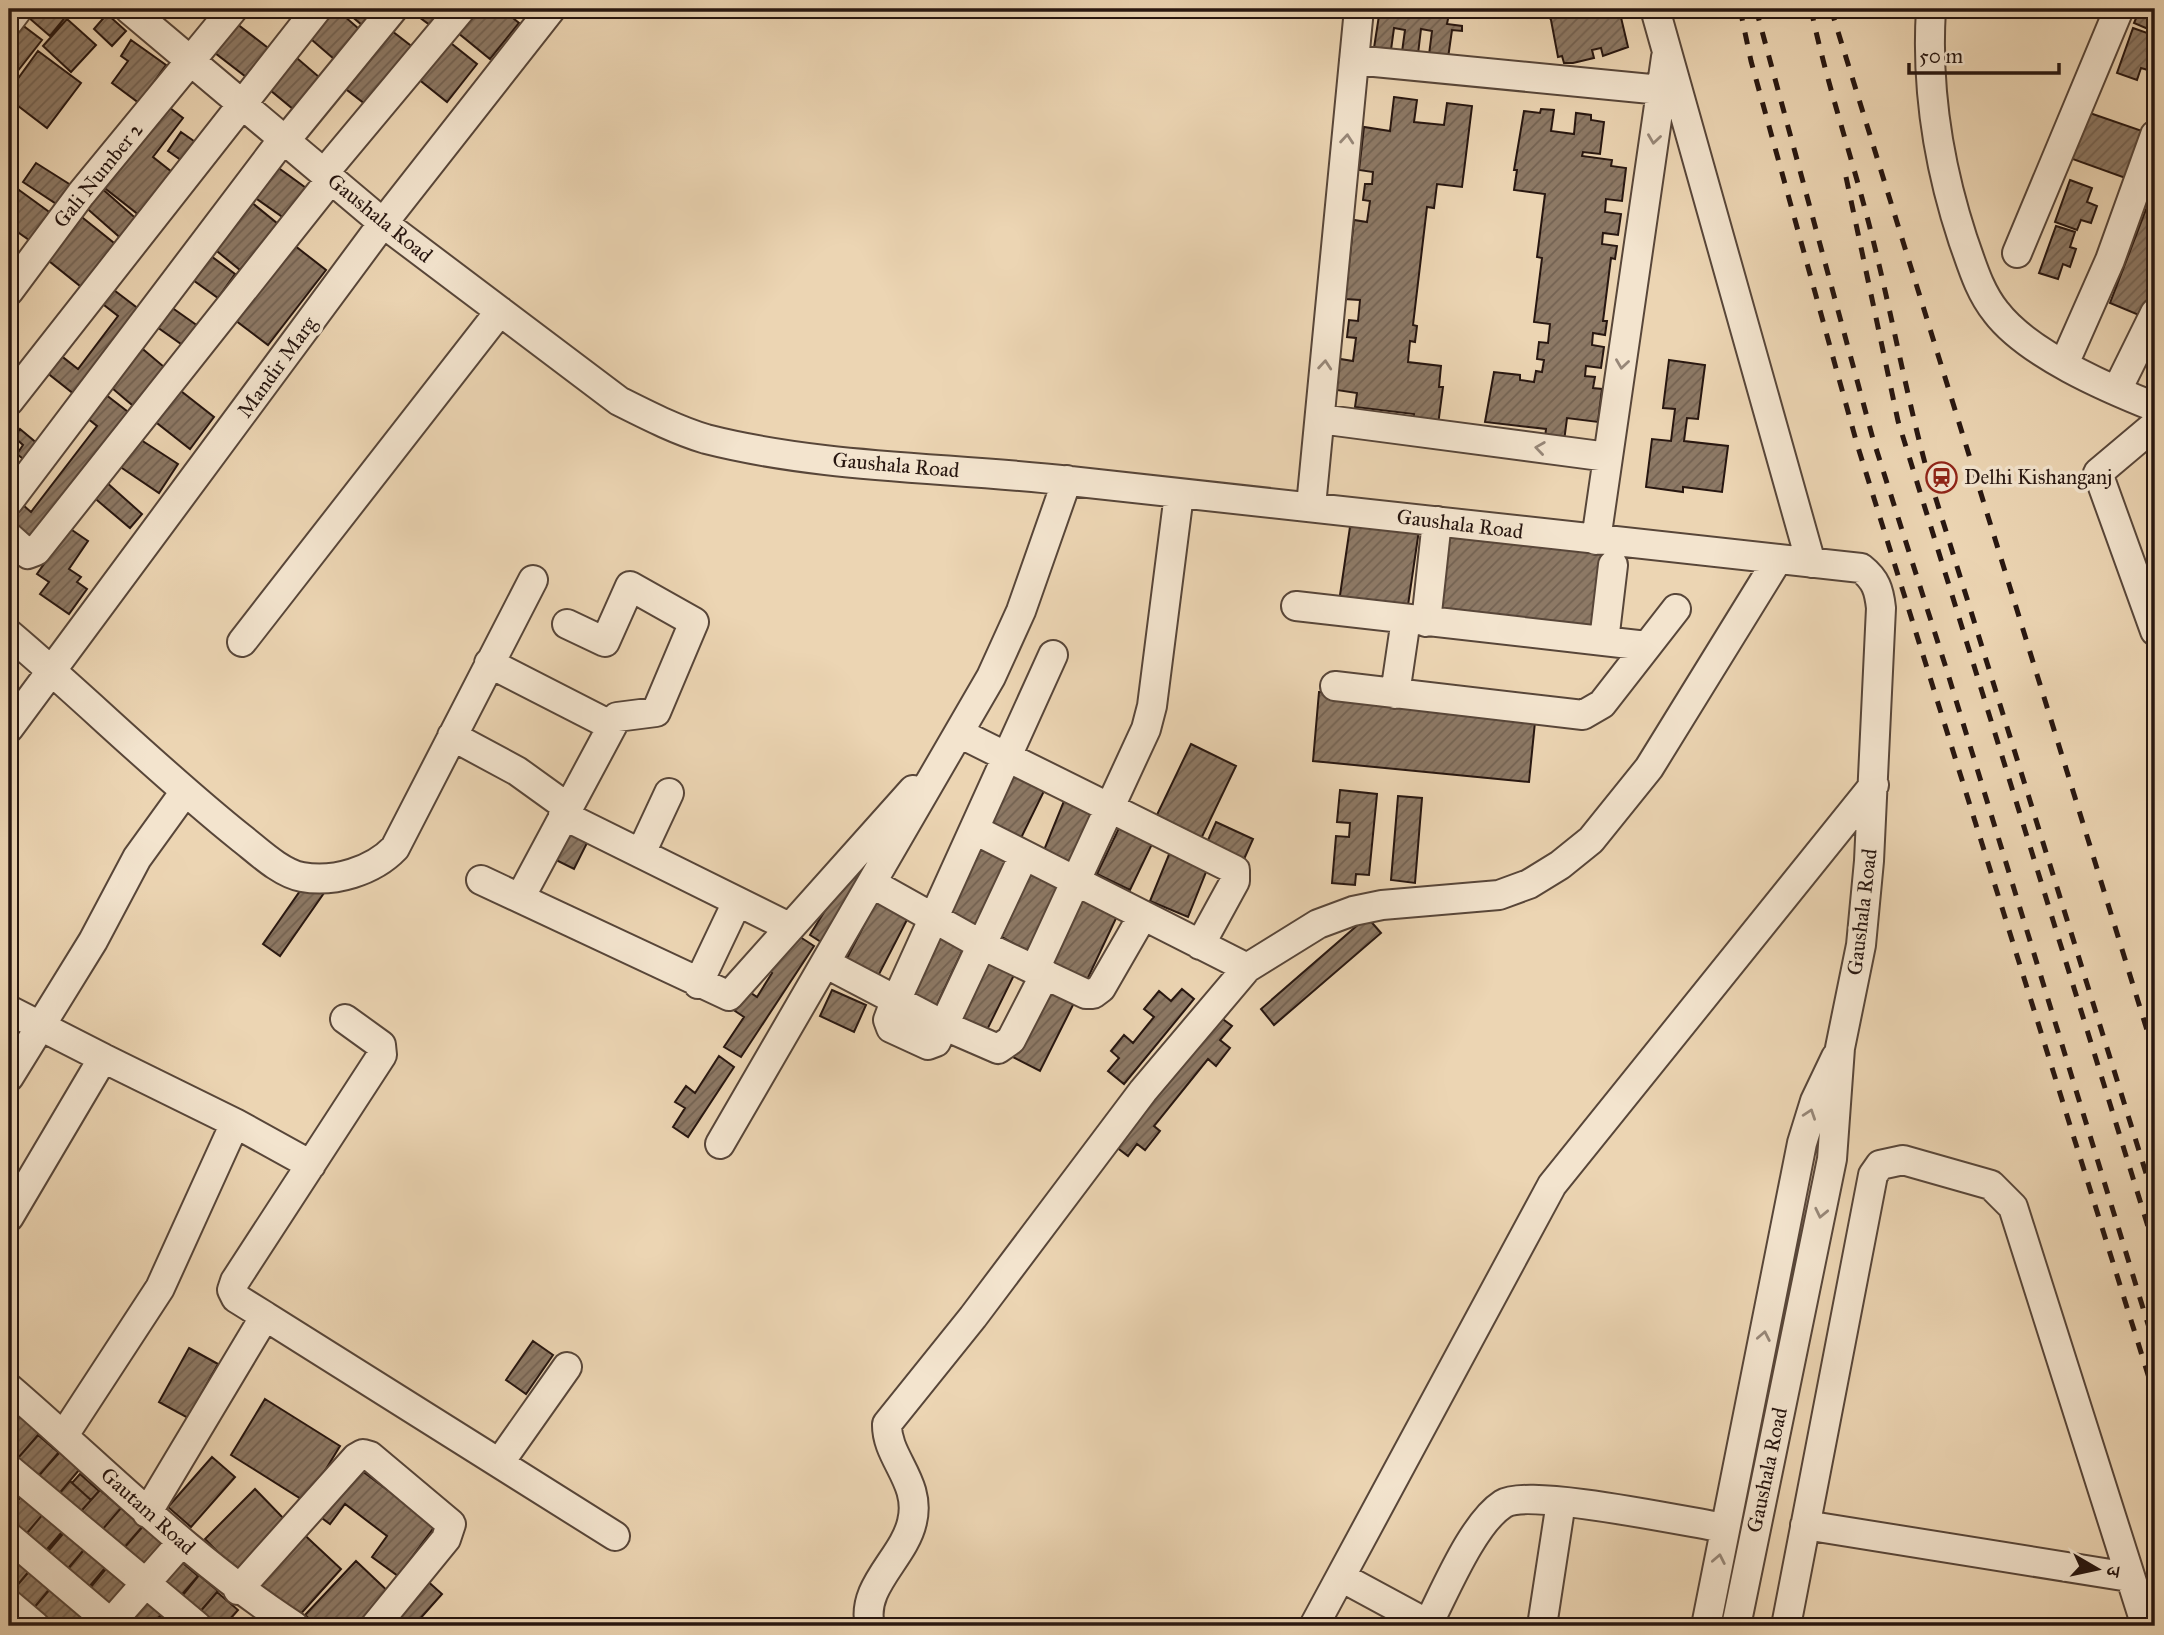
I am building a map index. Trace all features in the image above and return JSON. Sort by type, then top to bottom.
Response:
[{"type":"street","points":[[9,21],[18,9]]},
{"type":"street","name":"Gaushala Road","points":[[129,9],[383,223],[619,401],[659,421],[704,438],[749,448],[846,461],[1067,480],[1861,568],[1873,577],[1879,590],[1881,608],[1874,785],[1861,945],[1840,1048],[1832,1159],[1735,1626]]},
{"type":"street","name":"Gali Number 2","points":[[9,291],[81,194],[233,9]]},
{"type":"street","points":[[9,401],[317,9]]},
{"type":"street","points":[[9,501],[284,140],[393,9]]},
{"type":"street","points":[[9,537],[29,554],[36,551],[461,9]]},
{"type":"street","name":"Mandir Marg","points":[[9,728],[383,223],[551,9]]},
{"type":"street","points":[[1311,506],[1359,9]]},
{"type":"street","points":[[1655,9],[1668,47],[1811,563]]},
{"type":"street","points":[[1931,9],[1929,40],[1934,127],[1950,198],[1974,273],[1997,314],[2015,331],[2083,377],[2155,407]]},
{"type":"street","points":[[2017,253],[2119,9]]},
{"type":"street","points":[[1596,540],[1668,47]]},
{"type":"street","points":[[1354,60],[1661,90]]},
{"type":"street","points":[[2064,364],[2110,260],[2155,135]]},
{"type":"street","points":[[242,642],[500,311]]},
{"type":"street","points":[[2117,390],[2155,313]]},
{"type":"street","points":[[1320,419],[1608,457]]},
{"type":"street","points":[[2155,425],[2098,473],[2155,631]]},
{"type":"street","points":[[720,1144],[873,884],[1016,623],[1067,480]]},
{"type":"street","points":[[945,1026],[989,1048],[1006,1047],[1040,971],[1077,881],[1138,748],[1152,706],[1179,494]]},
{"type":"street","points":[[1395,694],[1416,621],[1437,521]]},
{"type":"street","points":[[870,1626],[872,1593],[906,1541],[914,1515],[909,1480],[890,1442],[887,1424],[973,1317],[1143,1091],[1247,968],[1318,924],[1353,911],[1382,905],[1499,895],[1529,884],[1560,865],[1591,840],[1649,768],[1777,559]]},
{"type":"street","points":[[1604,641],[1613,565]]},
{"type":"street","points":[[9,634],[184,793],[292,874],[322,878],[345,875],[375,864],[395,848],[533,580]]},
{"type":"street","points":[[520,898],[617,716],[656,712],[694,622],[630,586],[605,642],[567,624]]},
{"type":"street","points":[[1296,606],[1647,646]]},
{"type":"street","points":[[1335,687],[1583,715],[1602,704],[1676,609]]},
{"type":"street","points":[[1024,855],[936,1042],[928,1045],[891,1028],[888,1020],[896,999],[975,831],[1053,655]]},
{"type":"street","points":[[489,663],[612,726]]},
{"type":"street","points":[[452,736],[517,771],[565,811],[641,853],[789,927]]},
{"type":"street","points":[[953,742],[1008,756],[1235,870],[1235,881],[1200,945]]},
{"type":"street","points":[[481,880],[698,984],[729,996],[953,742]]},
{"type":"street","points":[[1314,1626],[1552,1185],[1874,785]]},
{"type":"street","points":[[9,1077],[41,1027],[138,858],[184,793]]},
{"type":"street","points":[[641,853],[669,793]]},
{"type":"street","points":[[975,831],[1247,968]]},
{"type":"street","points":[[873,884],[980,944],[1086,994],[1093,994],[1101,988],[1142,916]]},
{"type":"street","points":[[698,984],[737,902]]},
{"type":"street","points":[[827,964],[896,999]]},
{"type":"street","points":[[9,1010],[235,1123],[311,1165]]},
{"type":"street","points":[[345,1019],[383,1049],[232,1290],[236,1298],[615,1536]]},
{"type":"street","points":[[1706,1626],[1802,1143],[1815,1101],[1840,1048]]},
{"type":"street","points":[[9,1217],[103,1058]]},
{"type":"street","points":[[64,1435],[160,1287],[235,1123]]},
{"type":"street","points":[[1786,1626],[1873,1175],[1880,1165],[1903,1160],[1983,1182],[2003,1194],[2013,1207],[2146,1626]]},
{"type":"street","points":[[147,1513],[265,1316]]},
{"type":"street","points":[[500,1462],[567,1367]]},
{"type":"street","name":"Gautam Road","points":[[9,1388],[181,1543],[238,1590],[294,1626]]},
{"type":"street","points":[[238,1590],[356,1458],[363,1454],[370,1456],[451,1524],[451,1531],[446,1539],[375,1626]]},
{"type":"street","points":[[9,1469],[197,1626]]},
{"type":"street","points":[[1340,1577],[1427,1625],[1474,1538],[1504,1503],[1523,1499],[1561,1502],[1725,1528]]},
{"type":"street","points":[[1542,1626],[1561,1502]]},
{"type":"street","points":[[1805,1525],[2129,1577]]},
{"type":"street","points":[[9,1537],[110,1625],[144,1582],[181,1543]]},
{"type":"street","points":[[9,1604],[36,1626]]},
{"type":"building","points":[[72,9],[50,36],[21,11]]},
{"type":"building","points":[[327,9],[336,9],[366,35],[341,65],[305,34]]},
{"type":"building","points":[[343,9],[377,9],[362,25]]},
{"type":"building","points":[[408,9],[448,9],[434,28]]},
{"type":"building","points":[[467,9],[502,9],[519,23],[490,59],[452,28]]},
{"type":"building","points":[[1380,9],[1450,9],[1447,24],[1462,26],[1462,31],[1452,30],[1448,58],[1429,55],[1432,31],[1421,29],[1418,54],[1402,52],[1405,30],[1394,28],[1391,50],[1374,48]]},
{"type":"building","points":[[1619,9],[1628,47],[1603,56],[1601,48],[1592,50],[1594,58],[1573,63],[1564,63],[1562,56],[1558,57],[1551,20],[1546,10]]},
{"type":"building","points":[[2140,9],[2155,9],[2155,32],[2134,23]]},
{"type":"building","points":[[107,14],[126,31],[112,46],[94,29]]},
{"type":"building","points":[[228,17],[272,51],[250,80],[206,46]]},
{"type":"building","points":[[13,18],[42,40],[9,82],[9,24]]},
{"type":"building","points":[[67,19],[96,45],[71,72],[43,46]]},
{"type":"building","points":[[383,24],[419,52],[374,111],[338,83]]},
{"type":"building","points":[[2133,28],[2153,35],[2147,51],[2155,54],[2151,71],[2141,68],[2137,80],[2117,73]]},
{"type":"building","points":[[442,36],[477,64],[447,102],[412,74]]},
{"type":"building","points":[[131,40],[166,65],[139,103],[112,83],[128,61],[121,56]]},
{"type":"building","points":[[38,51],[81,83],[47,128],[9,99],[9,91]]},
{"type":"building","points":[[291,53],[326,83],[299,114],[264,85]]},
{"type":"building","points":[[1394,97],[1417,100],[1414,122],[1444,125],[1447,103],[1472,106],[1462,187],[1437,184],[1434,208],[1427,207],[1413,325],[1417,326],[1415,342],[1410,341],[1408,362],[1441,366],[1439,387],[1443,387],[1438,425],[1412,430],[1414,414],[1355,407],[1357,393],[1330,389],[1334,358],[1353,361],[1356,338],[1347,337],[1349,320],[1358,321],[1360,300],[1345,299],[1354,220],[1367,222],[1370,201],[1363,200],[1365,184],[1372,184],[1373,172],[1359,170],[1364,127],[1390,131]]},
{"type":"building","points":[[161,101],[183,118],[153,157],[177,176],[144,219],[97,182]]},
{"type":"building","points":[[1541,109],[1554,110],[1551,131],[1574,134],[1576,113],[1591,115],[1591,120],[1604,122],[1600,154],[1583,152],[1582,156],[1612,160],[1611,166],[1626,168],[1622,201],[1606,199],[1605,212],[1621,214],[1618,235],[1603,233],[1602,244],[1617,246],[1615,259],[1611,258],[1603,321],[1607,321],[1605,335],[1593,333],[1592,345],[1604,347],[1601,368],[1586,366],[1585,376],[1595,377],[1593,388],[1602,389],[1598,422],[1567,418],[1563,449],[1544,446],[1546,429],[1485,422],[1494,372],[1520,375],[1520,380],[1534,382],[1536,371],[1542,372],[1544,360],[1537,359],[1539,342],[1548,343],[1550,324],[1534,322],[1542,258],[1537,257],[1545,194],[1514,190],[1517,170],[1514,170],[1524,111],[1540,113]]},
{"type":"building","points":[[2084,111],[2148,133],[2131,180],[2067,157]]},
{"type":"building","points":[[181,132],[201,146],[188,165],[168,151]]},
{"type":"building","points":[[269,161],[306,188],[284,218],[247,192]]},
{"type":"building","points":[[36,163],[74,187],[61,207],[23,182]]},
{"type":"building","points":[[2070,180],[2092,188],[2087,202],[2097,206],[2091,223],[2081,220],[2077,230],[2055,222]]},
{"type":"building","points":[[99,186],[140,222],[124,241],[83,205]]},
{"type":"building","points":[[2155,186],[2155,295],[2146,318],[2110,303]]},
{"type":"building","points":[[19,190],[52,214],[32,242],[9,226],[9,203]]},
{"type":"building","points":[[245,197],[278,224],[240,270],[207,243]]},
{"type":"building","points":[[78,214],[119,247],[85,290],[44,257]]},
{"type":"building","points":[[2056,226],[2075,232],[2070,247],[2076,249],[2070,267],[2063,264],[2058,279],[2039,273]]},
{"type":"building","points":[[285,238],[326,270],[268,345],[227,314]]},
{"type":"building","points":[[203,250],[235,274],[218,298],[186,275]]},
{"type":"building","points":[[106,284],[144,313],[79,398],[41,368],[55,351],[78,369],[118,316],[95,298]]},
{"type":"building","points":[[171,307],[205,331],[191,351],[157,327]]},
{"type":"building","points":[[138,345],[170,372],[138,410],[106,383]]},
{"type":"building","points":[[1669,360],[1705,365],[1698,419],[1687,418],[1684,441],[1728,446],[1722,492],[1683,487],[1683,492],[1646,487],[1652,439],[1671,441],[1675,409],[1663,408]]},
{"type":"building","points":[[172,384],[214,417],[190,449],[148,416]]},
{"type":"building","points":[[101,391],[132,415],[28,550],[9,534],[9,523],[23,505],[31,512],[97,426],[82,414]]},
{"type":"building","points":[[20,429],[45,450],[32,466],[17,454],[23,445],[14,437]]},
{"type":"building","points":[[138,438],[178,464],[159,493],[119,466]]},
{"type":"building","points":[[105,481],[142,514],[130,528],[92,496]]},
{"type":"building","points":[[1351,520],[1419,530],[1407,612],[1339,602]]},
{"type":"building","points":[[69,528],[88,541],[69,569],[81,577],[77,582],[87,589],[69,614],[40,594],[49,582],[37,574]]},
{"type":"building","points":[[1447,528],[1605,543],[1596,635],[1438,621]]},
{"type":"building","points":[[1319,692],[1536,712],[1529,782],[1313,761]]},
{"type":"building","points":[[1191,744],[1236,766],[1199,843],[1154,821]]},
{"type":"building","points":[[1013,770],[1046,787],[1021,838],[988,822]]},
{"type":"building","points":[[1340,790],[1377,794],[1369,875],[1356,874],[1355,885],[1332,883],[1336,836],[1349,837],[1350,823],[1337,822]]},
{"type":"building","points":[[1398,796],[1422,798],[1415,883],[1391,880]]},
{"type":"building","points":[[1064,801],[1095,814],[1072,868],[1042,855]]},
{"type":"building","points":[[564,819],[592,833],[574,869],[546,855]]},
{"type":"building","points":[[1216,822],[1253,839],[1241,866],[1204,849]]},
{"type":"building","points":[[1120,826],[1153,842],[1130,890],[1097,874]]},
{"type":"building","points":[[976,841],[1009,857],[976,925],[944,909]]},
{"type":"building","points":[[1170,852],[1208,867],[1188,917],[1150,901]]},
{"type":"building","points":[[853,865],[872,877],[829,947],[810,935]]},
{"type":"building","points":[[1031,870],[1061,886],[1027,951],[998,935]]},
{"type":"building","points":[[307,881],[324,893],[280,956],[263,944]]},
{"type":"building","points":[[1082,895],[1119,912],[1086,982],[1049,965]]},
{"type":"building","points":[[877,900],[909,916],[875,982],[843,966]]},
{"type":"building","points":[[1367,917],[1381,933],[1274,1025],[1261,1009]]},
{"type":"building","points":[[937,927],[967,941],[933,1013],[904,999]]},
{"type":"building","points":[[797,935],[814,946],[741,1057],[724,1047],[744,1017],[735,1011],[748,991],[757,997],[772,973],[762,967]]},
{"type":"building","points":[[985,956],[1016,971],[983,1038],[952,1022]]},
{"type":"building","points":[[1047,980],[1078,995],[1040,1071],[1009,1055]]},
{"type":"building","points":[[1182,989],[1194,999],[1124,1084],[1108,1071],[1119,1058],[1111,1051],[1124,1035],[1133,1043],[1154,1017],[1144,1009],[1159,991],[1171,1001]]},
{"type":"building","points":[[832,990],[866,1005],[854,1032],[820,1016]]},
{"type":"building","points":[[1216,1014],[1232,1026],[1220,1040],[1230,1048],[1216,1066],[1208,1059],[1154,1126],[1160,1131],[1145,1150],[1137,1144],[1128,1156],[1111,1143]]},
{"type":"building","points":[[719,1056],[734,1067],[688,1137],[673,1127],[685,1108],[675,1102],[686,1086],[695,1093]]},
{"type":"building","points":[[533,1341],[553,1355],[526,1394],[506,1380]]},
{"type":"building","points":[[189,1348],[218,1364],[188,1418],[159,1402]]},
{"type":"building","points":[[265,1399],[340,1446],[306,1502],[231,1455]]},
{"type":"building","points":[[20,1416],[40,1433],[12,1465],[9,1463],[9,1429]]},
{"type":"building","points":[[38,1435],[59,1453],[32,1483],[12,1465]]},
{"type":"building","points":[[59,1452],[79,1470],[52,1502],[32,1484]]},
{"type":"building","points":[[212,1457],[235,1477],[191,1527],[168,1507]]},
{"type":"building","points":[[353,1464],[435,1526],[398,1576],[372,1557],[387,1536],[345,1504],[330,1524],[315,1513]]},
{"type":"building","points":[[80,1474],[99,1491],[91,1500],[72,1483]]},
{"type":"building","points":[[9,1476],[26,1490],[9,1510]]},
{"type":"building","points":[[70,1481],[91,1500],[74,1519],[53,1501]]},
{"type":"building","points":[[27,1489],[49,1507],[21,1540],[9,1530],[9,1511]]},
{"type":"building","points":[[255,1489],[287,1522],[236,1571],[205,1539]]},
{"type":"building","points":[[100,1490],[121,1508],[95,1538],[74,1519]]},
{"type":"building","points":[[48,1508],[68,1525],[42,1555],[23,1538]]},
{"type":"building","points":[[121,1508],[142,1527],[117,1556],[95,1538]]},
{"type":"building","points":[[145,1524],[167,1543],[139,1575],[117,1556]]},
{"type":"building","points":[[296,1527],[341,1569],[297,1618],[251,1576]]},
{"type":"building","points":[[68,1528],[88,1545],[64,1573],[44,1556]]},
{"type":"building","points":[[89,1544],[110,1562],[84,1593],[63,1575]]},
{"type":"building","points":[[9,1554],[33,1567],[9,1595]]},
{"type":"building","points":[[176,1557],[198,1576],[173,1605],[152,1586]]},
{"type":"building","points":[[356,1561],[394,1597],[367,1626],[317,1626],[305,1615]]},
{"type":"building","points":[[110,1564],[131,1581],[105,1611],[85,1594]]},
{"type":"building","points":[[30,1570],[51,1588],[27,1616],[9,1595]]},
{"type":"building","points":[[199,1575],[218,1591],[192,1621],[174,1606]]},
{"type":"building","points":[[424,1578],[442,1594],[418,1621],[424,1626],[389,1626]]},
{"type":"building","points":[[52,1586],[96,1626],[41,1626],[28,1615]]},
{"type":"building","points":[[143,1591],[165,1610],[152,1626],[121,1626]]},
{"type":"building","points":[[217,1592],[238,1610],[224,1626],[198,1626],[192,1621]]},
{"type":"building","points":[[165,1611],[183,1626],[152,1626]]},
{"type":"railway","points":[[1740,9],[1751,61],[1857,444],[2155,1397]]},
{"type":"railway","points":[[1756,9],[1873,439],[2155,1347]]},
{"type":"railway","points":[[1811,9],[1873,241],[1926,467],[2155,1202]]},
{"type":"railway","points":[[1831,9],[2155,1056]]},
{"type":"railway","points":[[1846,177],[1898,421],[2155,1249]]},
{"type":"place","name":"Delhi Kishanganj","points":[[1941,477]]}]
